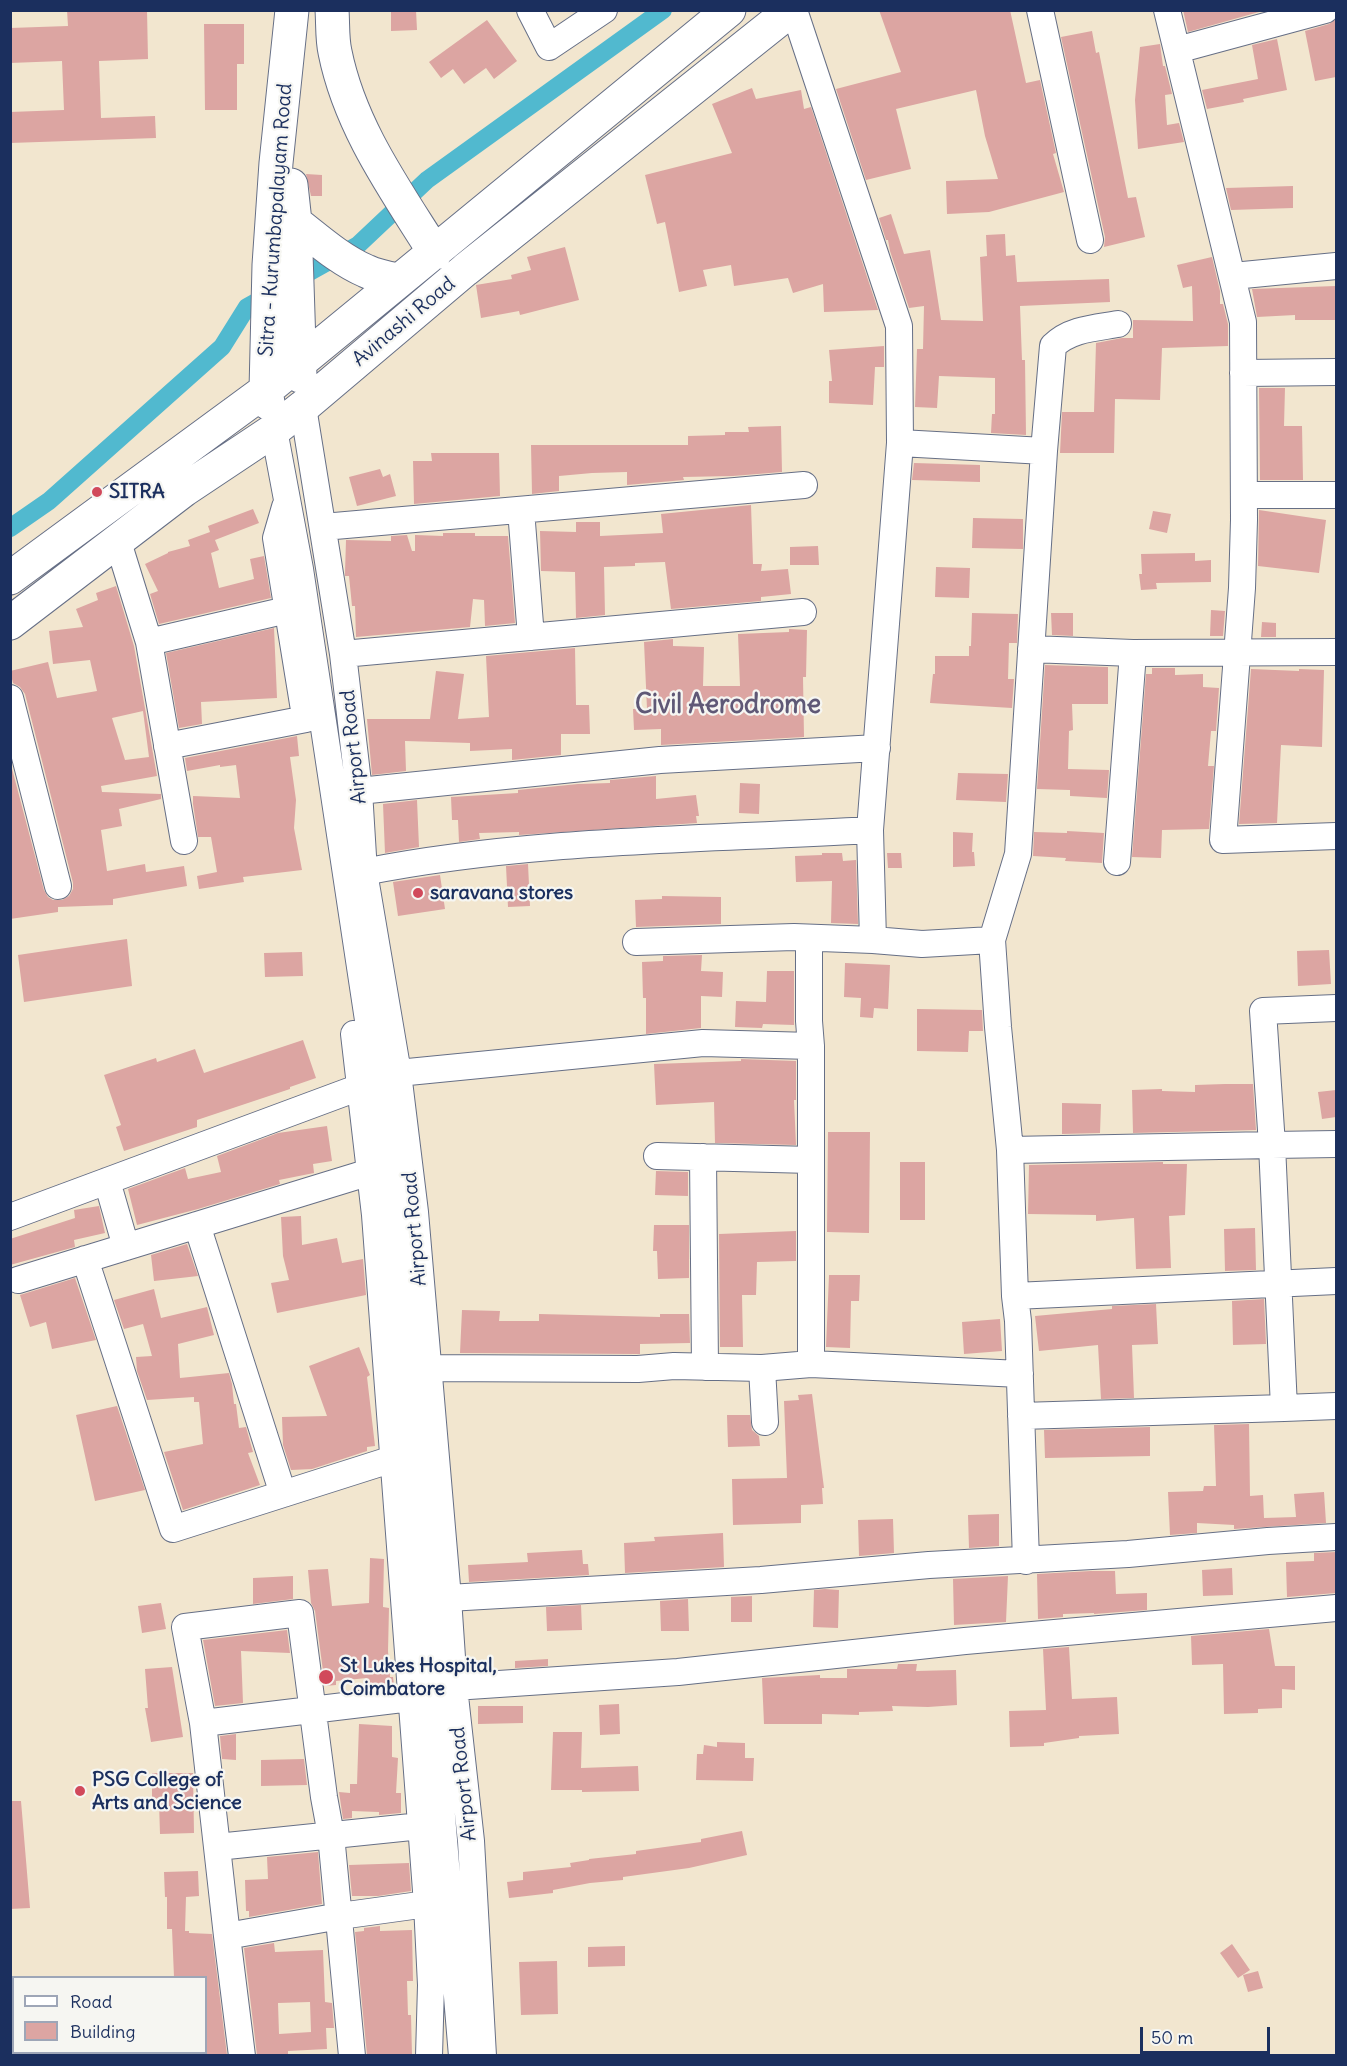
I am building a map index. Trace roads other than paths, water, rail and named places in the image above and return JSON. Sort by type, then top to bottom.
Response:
[{"type":"main road","name":"Sitra - Kurumbapalayam Road","points":[[274,430],[266,390],[267,311],[276,163],[292,10]]},
{"type":"main road","name":"Sitra - Kurumbapalayam Road","points":[[302,10],[287,141],[295,230],[299,361],[303,407]]},
{"type":"main road","points":[[332,10],[335,51],[352,109],[383,170],[429,244]]},
{"type":"main road","name":"Avinashi Road","points":[[10,578],[266,390],[398,280],[429,244],[729,10]]},
{"type":"main road","name":"Avinashi Road","points":[[10,623],[184,490],[274,430],[465,270],[792,10]]},
{"type":"main road","points":[[295,230],[368,272],[398,280]]},
{"type":"street","points":[[530,10],[549,47],[604,10]]},
{"type":"street","points":[[792,10],[899,326],[900,443],[870,830],[873,940]]},
{"type":"street","points":[[1040,10],[1090,240]]},
{"type":"street","points":[[1167,10],[1243,322],[1242,588],[1223,840],[1336,836]]},
{"type":"street","points":[[1177,50],[1325,10]]},
{"type":"street","points":[[1233,276],[1336,266]]},
{"type":"street","points":[[1026,1561],[1010,1149],[992,940],[1018,854],[1053,346],[1061,338],[1076,332],[1118,324]]},
{"type":"street","points":[[1243,373],[1336,372]]},
{"type":"street","name":"Airport Road","points":[[303,407],[343,654],[359,791],[364,872],[398,1073],[415,1212],[454,1687],[471,1841],[483,2055]]},
{"type":"street","name":"Airport Road","points":[[274,430],[302,580],[387,1146],[400,1272],[424,1599],[462,2055]]},
{"type":"street","points":[[900,443],[1044,451]]},
{"type":"street","points":[[323,527],[804,485]]},
{"type":"street","points":[[1244,495],[1336,495]]},
{"type":"street","points":[[287,501],[276,538],[353,1025],[375,1215],[427,1904],[431,1984],[429,2055]]},
{"type":"street","points":[[521,510],[531,637]]},
{"type":"street","points":[[118,542],[149,642],[184,841]]},
{"type":"street","points":[[149,642],[287,610]]},
{"type":"street","points":[[343,654],[804,612]]},
{"type":"street","points":[[1031,649],[1133,652],[1336,652]]},
{"type":"street","points":[[1117,862],[1133,652]]},
{"type":"street","points":[[10,698],[58,886]]},
{"type":"street","points":[[167,746],[306,719]]},
{"type":"street","points":[[359,791],[660,760],[877,748]]},
{"type":"street","points":[[364,872],[408,863],[515,851],[870,830]]},
{"type":"street","points":[[636,942],[809,938],[922,944],[992,940]]},
{"type":"street","points":[[809,938],[809,1021],[812,1046],[812,1364]]},
{"type":"street","points":[[1284,1408],[1280,1283],[1263,1011],[1336,1008]]},
{"type":"street","points":[[398,1073],[704,1043],[812,1046]]},
{"type":"street","points":[[10,1217],[360,1087]]},
{"type":"street","points":[[1010,1149],[1336,1144]]},
{"type":"street","points":[[657,1156],[812,1160]]},
{"type":"street","points":[[704,1157],[705,1367]]},
{"type":"street","points":[[18,1280],[370,1172]]},
{"type":"street","points":[[107,1181],[126,1247]]},
{"type":"street","points":[[197,1225],[283,1494]]},
{"type":"street","points":[[85,1259],[173,1529],[393,1459]]},
{"type":"street","points":[[1016,1296],[1336,1281]]},
{"type":"street","points":[[427,1368],[638,1369],[674,1366],[762,1368],[812,1364],[1020,1374]]},
{"type":"street","points":[[762,1368],[765,1422]]},
{"type":"street","points":[[1022,1416],[1336,1406]]},
{"type":"street","points":[[448,1598],[761,1580],[929,1565],[1026,1561],[1336,1537]]},
{"type":"street","points":[[454,1687],[678,1672],[965,1641],[1336,1608]]},
{"type":"street","points":[[242,2055],[203,1723],[185,1628],[300,1613],[340,1916],[352,2055]]},
{"type":"street","points":[[203,1723],[411,1698]]},
{"type":"street","points":[[217,1847],[421,1826]]},
{"type":"street","points":[[227,1936],[340,1916],[427,1904]]},
{"type":"waterway","points":[[10,528],[49,501],[222,347],[247,307],[358,245],[427,180],[663,10]]},
{"type":"place","name":"SITRA","points":[[97,492]]},
{"type":"place","name":"saravana stores","points":[[418,893]]},
{"type":"place","name":"St Lukes Hospital, Coimbatore","points":[[326,1677]]},
{"type":"place","name":"PSG College of Arts and Science","points":[[80,1791]]},
{"type":"district","name":"Civil Aerodrome","points":[[728,706]]}]
